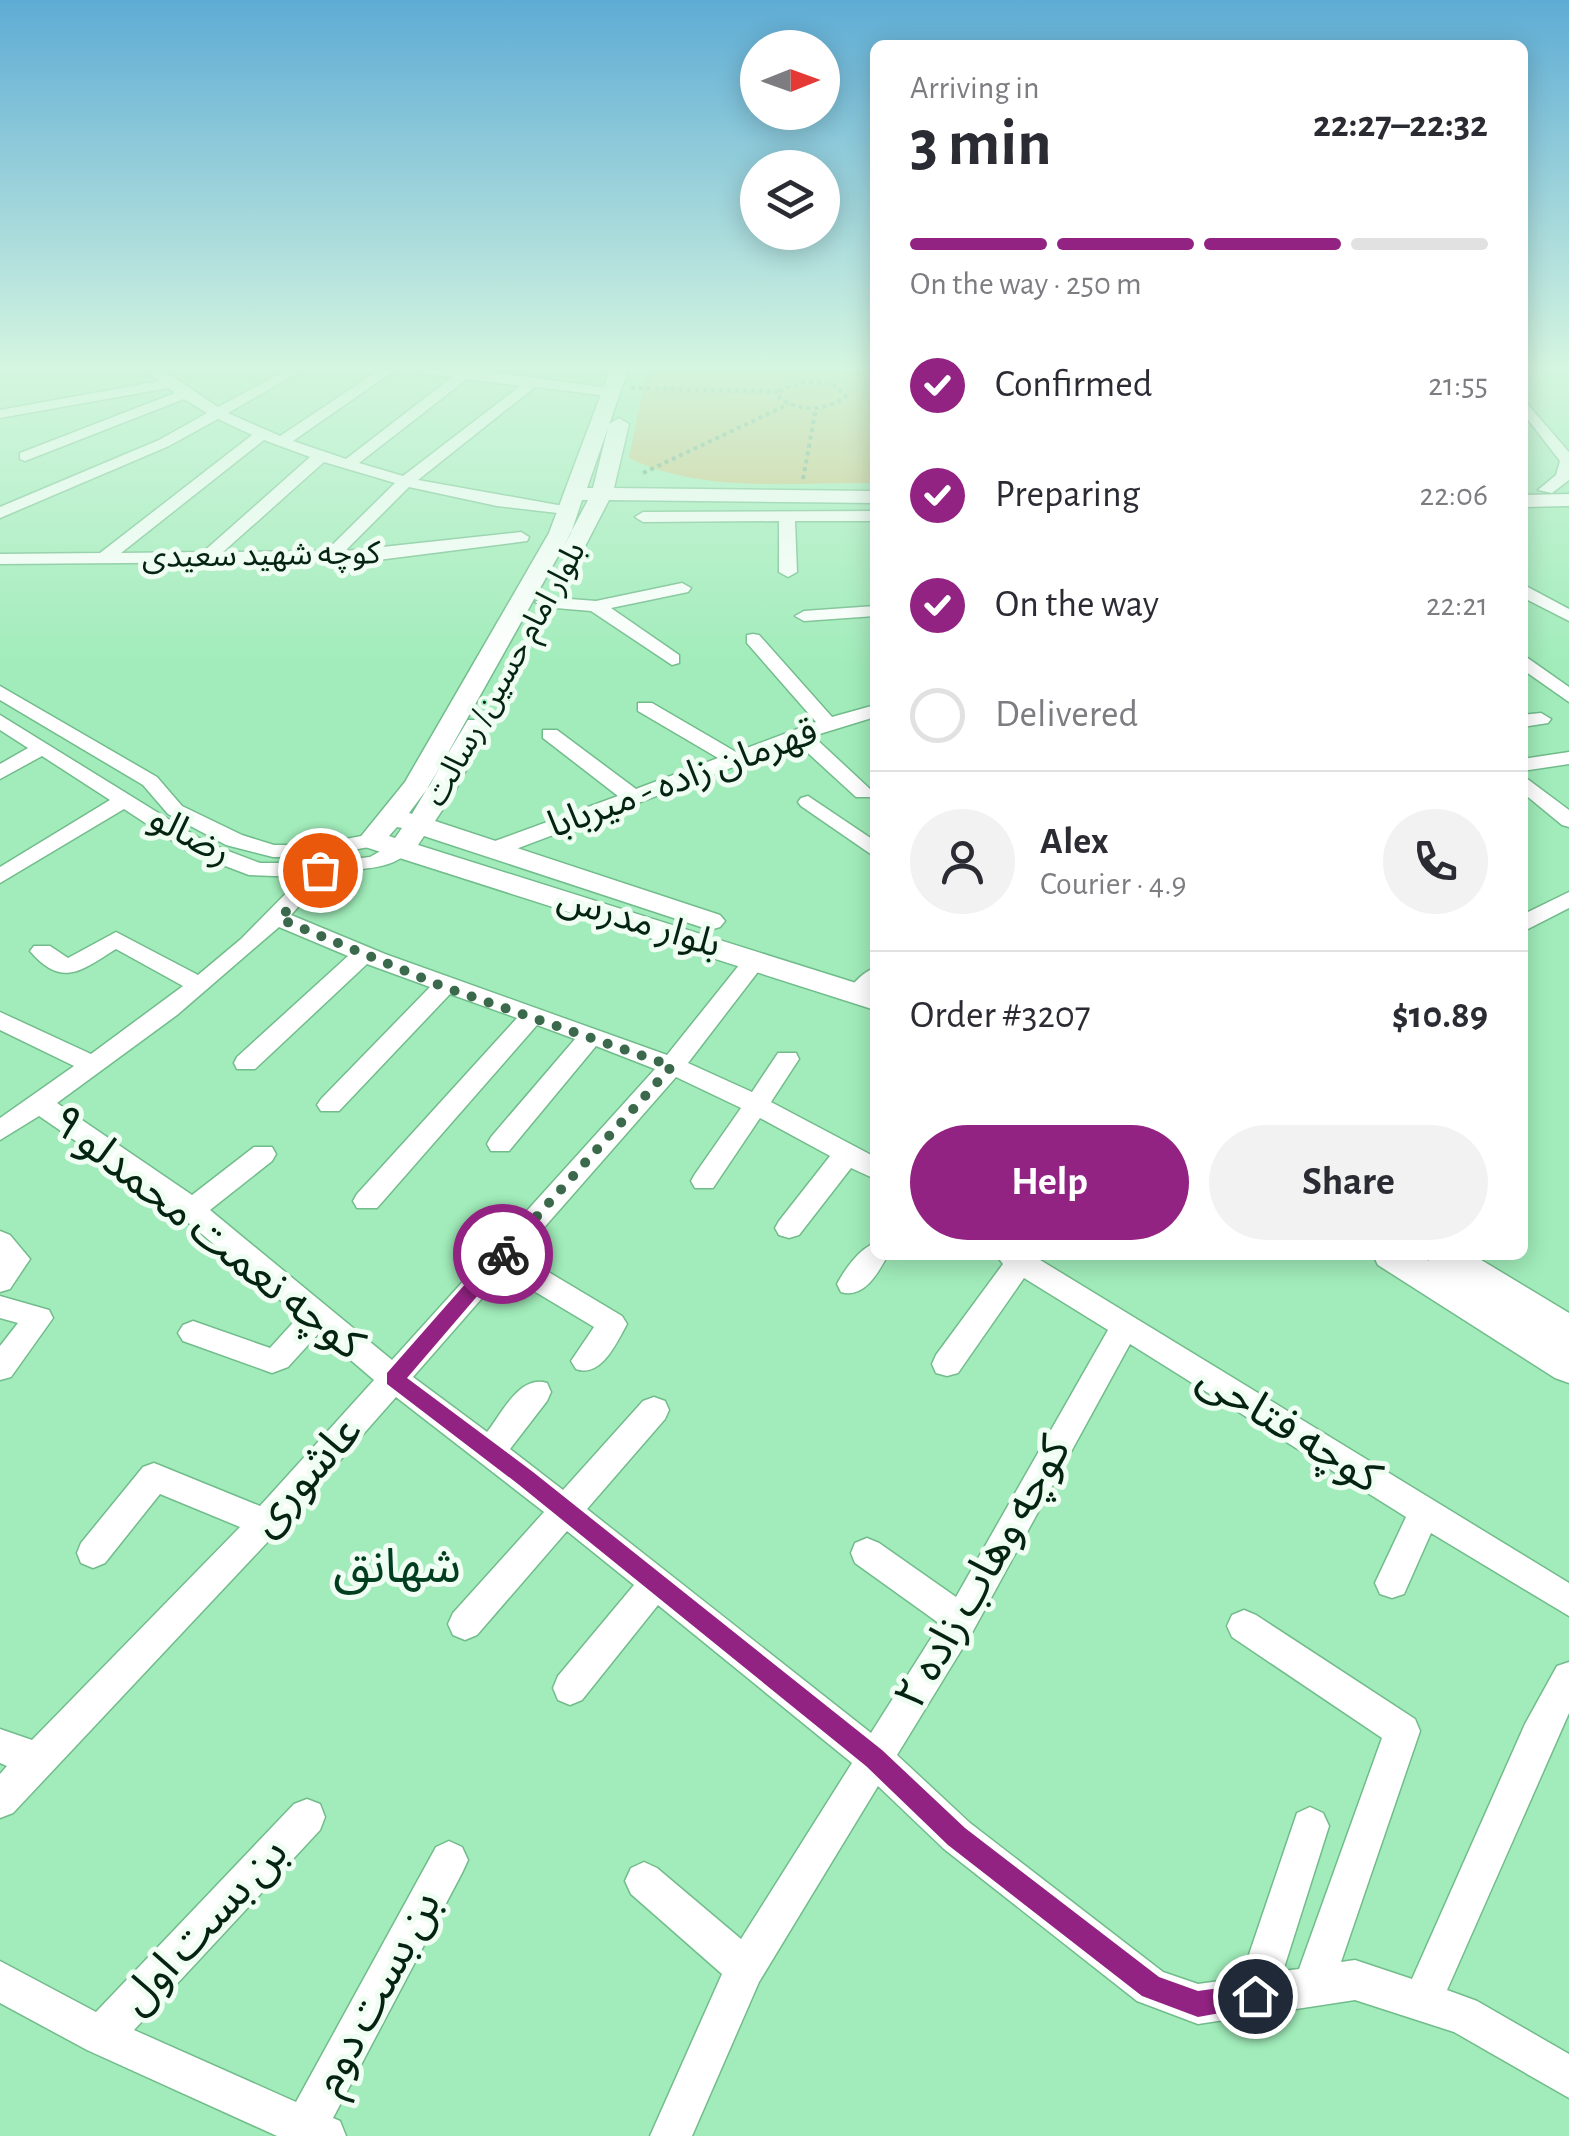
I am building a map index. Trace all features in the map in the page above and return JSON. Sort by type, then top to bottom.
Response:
[{"type":"main road","points":[[578,501],[587,470]]},
{"type":"main road","name":"بلوار امام حسین/ رسالت","points":[[387,844],[393,817],[417,785],[578,501],[622,470]]},
{"type":"main road","points":[[638,470],[670,488]]},
{"type":"main road","points":[[578,501],[604,486],[870,497]]},
{"type":"main road","points":[[578,501],[608,507],[670,488],[870,488]]},
{"type":"main road","points":[[1528,490],[1569,490]]},
{"type":"main road","points":[[1528,501],[1569,500]]},
{"type":"main road","name":"بلوار امام حسین/ رسالت","points":[[387,844],[422,825],[544,602],[578,501]]},
{"type":"main road","name":"بلوار مدرس","points":[[393,817],[870,984]]},
{"type":"main road","name":"بلوار مدرس","points":[[387,844],[756,959],[870,985]]},
{"type":"main road","points":[[1399,1260],[1569,1367]]},
{"type":"main road","points":[[1452,1260],[1569,1332]]},
{"type":"street","points":[[0,513],[98,470]]},
{"type":"street","points":[[104,558],[217,470]]},
{"type":"street","points":[[207,558],[305,470]]},
{"type":"street","points":[[359,470],[462,497],[578,501]]},
{"type":"street","points":[[331,556],[421,470]]},
{"type":"street","points":[[1546,490],[1563,477],[1566,470]]},
{"type":"street","points":[[643,516],[870,516]]},
{"type":"street","points":[[787,516],[788,572]]},
{"type":"street","name":"کوچه شهید سعیدی","points":[[0,559],[370,556],[521,537]]},
{"type":"street","points":[[544,602],[596,606],[682,588]]},
{"type":"street","points":[[1528,592],[1569,616]]},
{"type":"street","points":[[596,606],[672,659]]},
{"type":"street","points":[[804,616],[870,611]]},
{"type":"street","points":[[754,639],[828,724]]},
{"type":"street","points":[[1528,664],[1569,696]]},
{"type":"street","points":[[1528,681],[1569,672]]},
{"type":"street","name":"رضالو","points":[[0,692],[150,782],[174,810],[234,840],[273,852],[387,844]]},
{"type":"street","points":[[645,707],[734,760]]},
{"type":"street","name":"قهرمان زاده - میربابا","points":[[492,850],[828,724],[870,713]]},
{"type":"street","points":[[853,718],[870,731]]},
{"type":"street","name":"رضالو","points":[[0,721],[199,848],[257,870],[320,870],[375,862],[387,844]]},
{"type":"street","points":[[550,734],[632,797]]},
{"type":"street","points":[[800,735],[863,794]]},
{"type":"street","points":[[0,773],[42,748]]},
{"type":"street","points":[[1528,764],[1569,758]]},
{"type":"street","points":[[688,777],[710,796]]},
{"type":"street","points":[[1528,786],[1569,821]]},
{"type":"street","points":[[0,876],[124,800]]},
{"type":"street","points":[[808,802],[870,846]]},
{"type":"street","points":[[13,1116],[198,985],[280,919],[320,870]]},
{"type":"street","points":[[1528,922],[1569,899]]},
{"type":"street","points":[[280,919],[444,987],[672,1066],[760,1104],[870,1166]]},
{"type":"street","points":[[42,952],[68,968],[116,940],[198,985]]},
{"type":"street","points":[[246,1063],[362,956]]},
{"type":"street","name":"عاشوری","points":[[0,1800],[265,1523],[672,1066],[756,959]]},
{"type":"street","points":[[330,1104],[444,987]]},
{"type":"street","points":[[368,1201],[532,1016]]},
{"type":"street","points":[[0,1020],[91,1064]]},
{"type":"street","points":[[500,1144],[590,1037]]},
{"type":"street","points":[[704,1181],[788,1059]]},
{"type":"street","name":"کوچه نعمت محمدلو ۹","points":[[13,1116],[192,1210],[394,1379],[874,1758],[956,1836],[1151,1986],[1198,2004],[1355,1980],[1462,2015],[1569,2077]]},
{"type":"street","points":[[192,1210],[263,1154]]},
{"type":"street","points":[[789,1228],[847,1154]]},
{"type":"street","points":[[0,1242],[16,1259],[0,1281]]},
{"type":"street","points":[[500,1257],[612,1324],[586,1361]]},
{"type":"street","points":[[850,1284],[870,1260]]},
{"type":"street","points":[[947,1364],[1014,1260]]},
{"type":"street","name":"کوچه فتاحی","points":[[1017,1260],[1569,1601]]},
{"type":"street","points":[[0,1307],[39,1318],[0,1368]]},
{"type":"street","points":[[193,1333],[272,1362],[319,1314]]},
{"type":"street","name":"کوچه وهاب زاده ۲","points":[[671,2136],[745,1968],[961,1620],[1124,1326]]},
{"type":"street","points":[[490,1451],[536,1392]]},
{"type":"street","points":[[465,1624],[654,1410]]},
{"type":"street","points":[[92,1553],[154,1477],[265,1523]]},
{"type":"street","points":[[1392,1583],[1426,1512]]},
{"type":"street","points":[[867,1553],[961,1620]]},
{"type":"street","points":[[570,1688],[655,1584]]},
{"type":"street","points":[[1244,1626],[1402,1731],[1312,1986]]},
{"type":"street","points":[[1422,2002],[1538,1736],[1569,1678]]},
{"type":"street","points":[[0,1746],[38,1760]]},
{"type":"street","name":"بن بست اول","points":[[100,2036],[307,1817]]},
{"type":"street","points":[[1255,1996],[1310,1826]]},
{"type":"street","name":"بن بست دوم","points":[[315,2131],[449,1860]]},
{"type":"street","points":[[644,1881],[745,1968]]},
{"type":"street","points":[[0,1981],[100,2036],[315,2131]]},
{"type":"path","points":[[802,486],[805,470]]},
{"type":"shaded area","points":[[660,470],[870,470],[870,483],[749,484]]},
{"type":"way so far","points":[[320,870],[280,919],[444,987],[672,1066],[503,1254]]},
{"type":"district","name":"شهانق","points":[[397,1568]]},
{"type":"route","points":[[503,1254],[394,1379],[526,1478],[874,1758],[956,1836],[1151,1986],[1198,2004],[1255,1996]]}]
